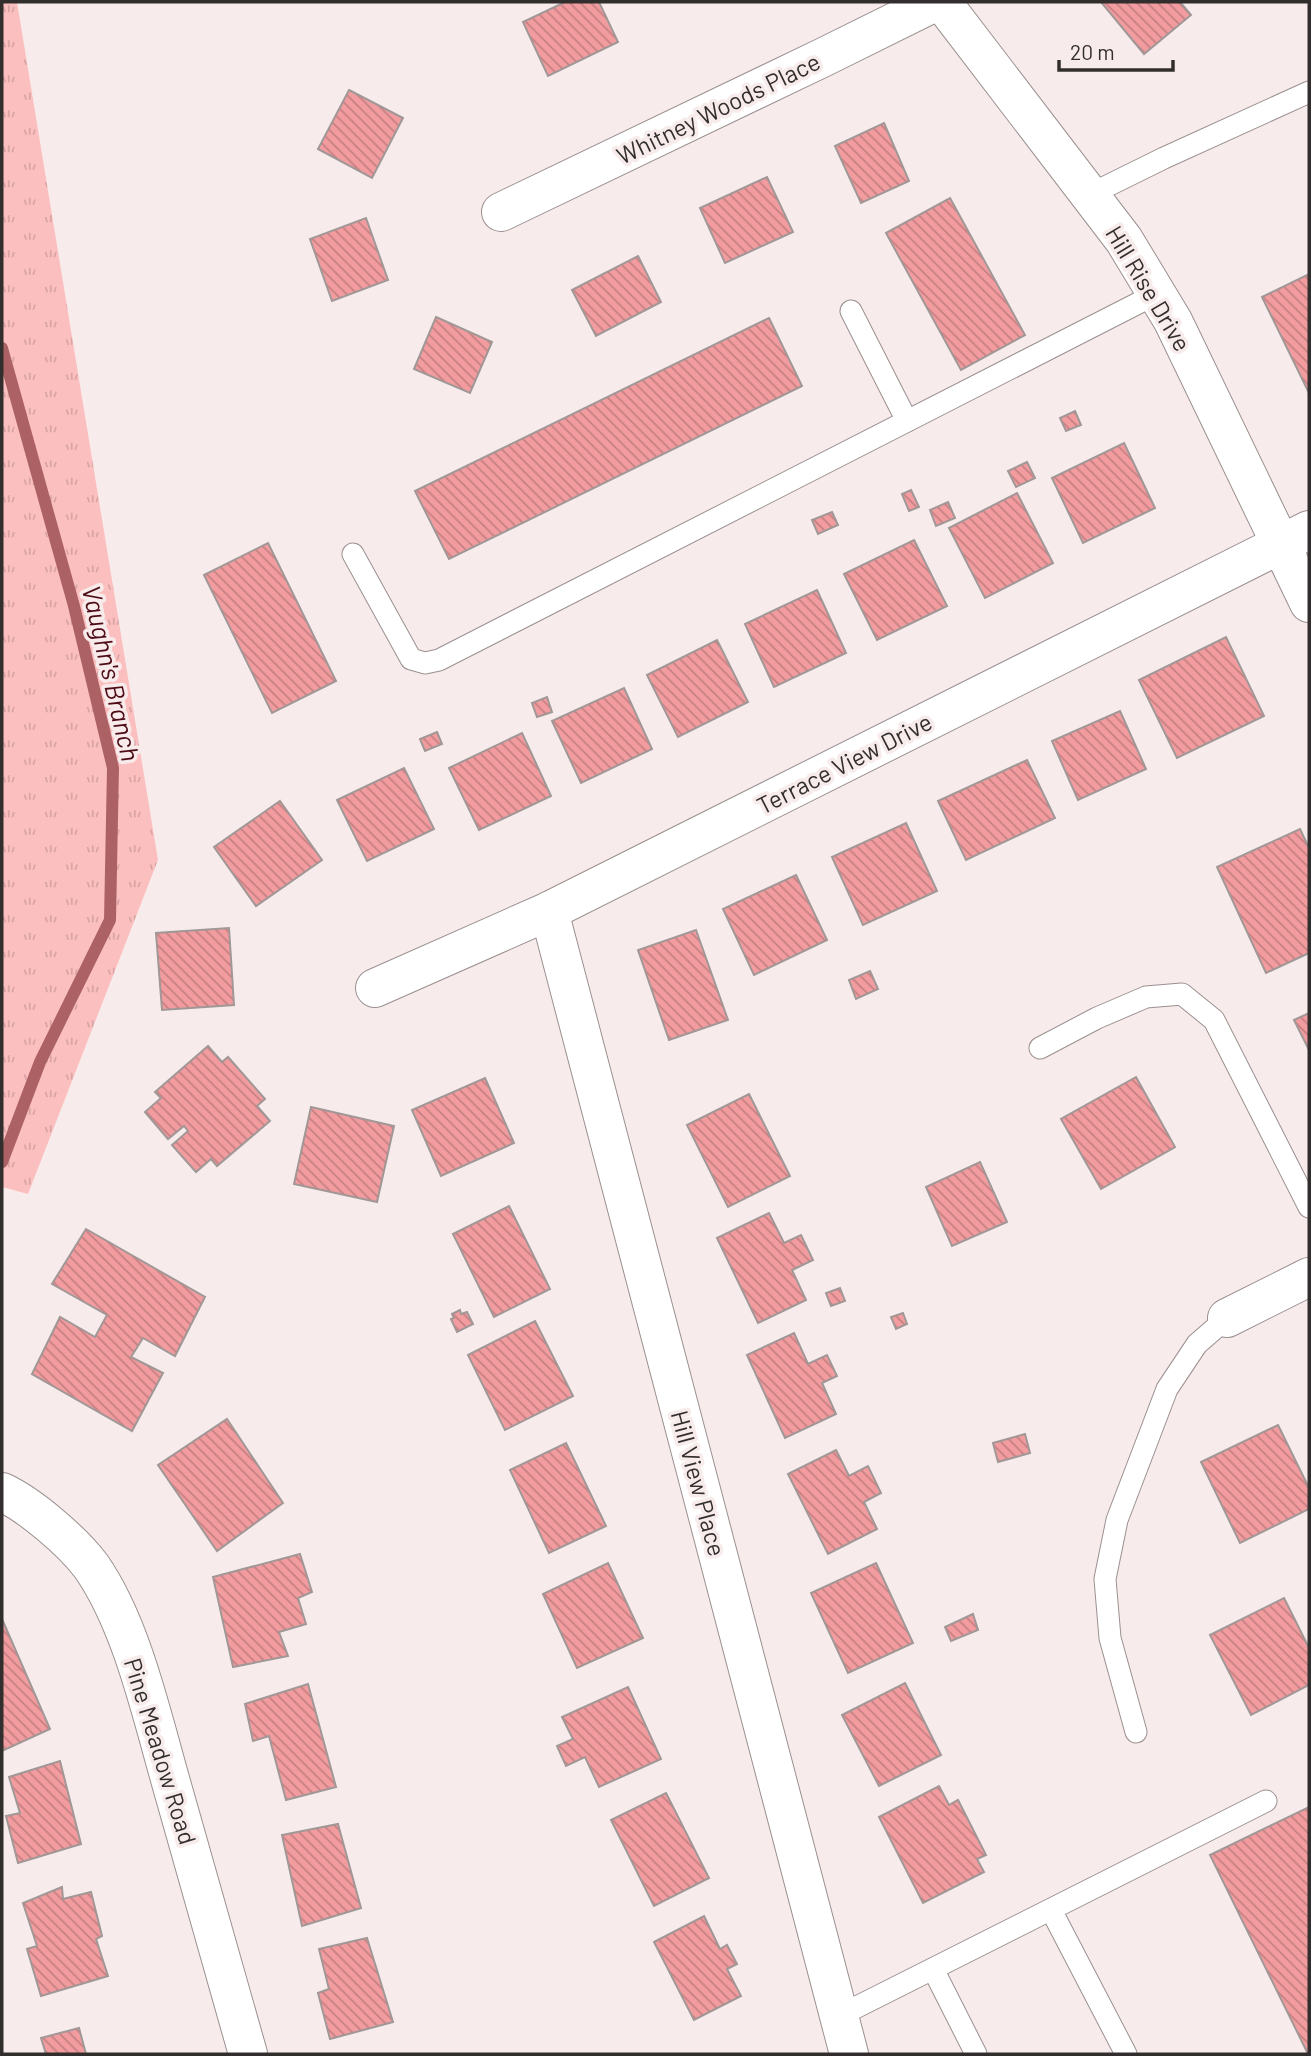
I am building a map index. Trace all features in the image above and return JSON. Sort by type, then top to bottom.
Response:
[{"type":"street","name":"Whitney Woods Place","points":[[500,212],[935,2]]},
{"type":"street","name":"Hill Rise Drive","points":[[942,2],[1124,240],[1295,537],[1309,603]]},
{"type":"street","name":"Terrace View Drive","points":[[375,988],[549,911],[1295,537]]},
{"type":"street","name":"Hill View Place","points":[[549,911],[849,2054]]},
{"type":"street","points":[[1227,1318],[1309,1277]]},
{"type":"street","name":"Pine Meadow Road","points":[[2,1492],[17,1499],[60,1534],[90,1566],[115,1608],[143,1682],[248,2054]]},
{"type":"lane","points":[[1089,195],[1309,92]]},
{"type":"lane","points":[[353,554],[411,659],[425,663],[439,660],[1156,294]]},
{"type":"lane","points":[[851,311],[907,421]]},
{"type":"lane","points":[[1040,1048],[1097,1018],[1146,997],[1182,994],[1214,1020],[1309,1207]]},
{"type":"lane","points":[[1136,1732],[1110,1638],[1105,1579],[1117,1520],[1167,1389],[1197,1344],[1227,1318]]},
{"type":"lane","points":[[839,2016],[1266,1801]]},
{"type":"lane","points":[[1051,1910],[1126,2054]]},
{"type":"lane","points":[[933,1969],[976,2054]]},
{"type":"green space","points":[[2,2],[17,2],[158,860],[28,1194],[2,1187]]},
{"type":"building","points":[[565,2],[599,2],[618,42],[548,76],[523,22]]},
{"type":"building","points":[[1101,2],[1180,2],[1191,15],[1144,54]]},
{"type":"building","points":[[349,90],[403,118],[372,178],[318,149]]},
{"type":"building","points":[[884,123],[909,181],[861,203],[835,146]]},
{"type":"building","points":[[767,177],[793,232],[725,263],[700,208]]},
{"type":"building","points":[[950,198],[1025,335],[961,370],[886,233]]},
{"type":"building","points":[[366,218],[388,280],[332,301],[310,239]]},
{"type":"building","points":[[638,256],[661,302],[596,336],[572,290]]},
{"type":"building","points":[[1309,274],[1309,393],[1262,297]]},
{"type":"building","points":[[436,317],[492,342],[470,393],[414,369]]},
{"type":"building","points":[[769,318],[802,386],[449,559],[415,491]]},
{"type":"building","points":[[1075,411],[1081,425],[1066,431],[1060,418]]},
{"type":"building","points":[[1124,443],[1155,508],[1083,543],[1052,478]]},
{"type":"building","points":[[1027,462],[1035,478],[1016,487],[1008,471]]},
{"type":"building","points":[[911,490],[919,507],[909,511],[902,494]]},
{"type":"building","points":[[1017,493],[1053,563],[985,598],[949,528]]},
{"type":"building","points":[[948,502],[955,518],[936,526],[930,510]]},
{"type":"building","points":[[832,512],[838,525],[818,534],[812,520]]},
{"type":"building","points":[[914,540],[947,606],[877,640],[844,574]]},
{"type":"building","points":[[268,543],[336,681],[272,713],[204,575]]},
{"type":"building","points":[[817,590],[846,653],[774,687],[745,624]]},
{"type":"building","points":[[1226,637],[1264,716],[1177,758],[1139,680]]},
{"type":"building","points":[[717,640],[748,702],[678,737],[647,675]]},
{"type":"building","points":[[624,688],[652,749],[581,783],[552,721]]},
{"type":"building","points":[[547,697],[552,712],[537,717],[532,703]]},
{"type":"building","points":[[1120,711],[1146,769],[1078,800],[1052,741]]},
{"type":"building","points":[[437,732],[442,744],[425,751],[420,739]]},
{"type":"building","points":[[522,733],[551,796],[479,830],[449,768]]},
{"type":"building","points":[[1027,760],[1055,818],[966,860],[938,801]]},
{"type":"building","points":[[404,768],[434,829],[367,861],[337,800]]},
{"type":"building","points":[[280,801],[322,860],[256,906],[214,847]]},
{"type":"building","points":[[906,823],[937,891],[863,925],[832,857]]},
{"type":"building","points":[[1300,829],[1309,848],[1309,953],[1266,973],[1217,867]]},
{"type":"building","points":[[796,875],[827,940],[754,975],[723,909]]},
{"type":"building","points":[[229,928],[234,1005],[162,1010],[156,933]]},
{"type":"building","points":[[696,930],[728,1020],[669,1040],[638,950]]},
{"type":"building","points":[[870,971],[878,989],[856,999],[849,980]]},
{"type":"building","points":[[1309,1013],[1309,1050],[1294,1020]]},
{"type":"building","points":[[208,1046],[222,1062],[228,1057],[265,1099],[257,1106],[270,1121],[217,1166],[211,1159],[196,1172],[172,1145],[188,1131],[184,1126],[168,1139],[145,1112],[161,1098],[155,1092]]},
{"type":"building","points":[[1136,1077],[1175,1147],[1101,1189],[1061,1119]]},
{"type":"building","points":[[485,1078],[514,1143],[441,1176],[412,1110]]},
{"type":"building","points":[[749,1094],[790,1176],[728,1207],[687,1125]]},
{"type":"building","points":[[311,1107],[394,1126],[377,1202],[294,1184]]},
{"type":"building","points":[[980,1162],[1007,1222],[952,1246],[926,1187]]},
{"type":"building","points":[[509,1206],[550,1289],[494,1317],[453,1234]]},
{"type":"building","points":[[769,1213],[784,1243],[801,1235],[813,1260],[792,1270],[806,1300],[758,1323],[717,1238]]},
{"type":"building","points":[[86,1229],[205,1297],[175,1356],[143,1338],[131,1357],[163,1373],[132,1431],[32,1374],[60,1317],[95,1337],[107,1315],[52,1284]]},
{"type":"building","points":[[840,1288],[845,1301],[831,1306],[826,1293]]},
{"type":"building","points":[[460,1310],[461,1314],[467,1312],[473,1324],[457,1332],[451,1319],[454,1318],[452,1314]]},
{"type":"building","points":[[903,1313],[907,1324],[896,1329],[891,1317]]},
{"type":"building","points":[[535,1321],[573,1396],[505,1430],[468,1355]]},
{"type":"building","points":[[794,1333],[808,1364],[827,1355],[837,1376],[822,1383],[836,1414],[785,1438],[747,1355]]},
{"type":"building","points":[[227,1419],[283,1503],[217,1551],[158,1465]]},
{"type":"building","points":[[1278,1425],[1309,1488],[1309,1509],[1240,1543],[1201,1462]]},
{"type":"building","points":[[1025,1434],[1030,1453],[998,1462],[993,1443]]},
{"type":"building","points":[[566,1443],[606,1526],[549,1553],[510,1470]]},
{"type":"building","points":[[836,1450],[849,1476],[868,1466],[881,1493],[864,1502],[877,1529],[828,1554],[788,1474]]},
{"type":"building","points":[[300,1554],[312,1592],[298,1598],[306,1624],[279,1632],[288,1656],[233,1667],[213,1577]]},
{"type":"building","points":[[608,1563],[643,1638],[577,1668],[543,1594]]},
{"type":"building","points":[[876,1563],[913,1643],[848,1673],[811,1593]]},
{"type":"building","points":[[1284,1598],[1309,1648],[1309,1685],[1251,1715],[1210,1635]]},
{"type":"building","points":[[973,1614],[978,1630],[951,1641],[945,1627]]},
{"type":"building","points":[[2,1619],[50,1729],[2,1751]]},
{"type":"building","points":[[905,1683],[941,1755],[879,1786],[842,1715]]},
{"type":"building","points":[[308,1684],[336,1787],[286,1800],[269,1736],[253,1741],[245,1704]]},
{"type":"building","points":[[628,1687],[661,1759],[599,1787],[585,1757],[566,1766],[557,1746],[573,1739],[562,1717]]},
{"type":"building","points":[[60,1761],[81,1844],[18,1863],[6,1816],[20,1813],[9,1777]]},
{"type":"building","points":[[939,1786],[949,1805],[958,1800],[986,1855],[977,1859],[984,1872],[923,1903],[879,1817]]},
{"type":"building","points":[[666,1793],[709,1878],[654,1906],[611,1820]]},
{"type":"building","points":[[1309,1807],[1309,2054],[1308,2054],[1210,1855]]},
{"type":"building","points":[[338,1824],[361,1908],[302,1926],[282,1835]]},
{"type":"building","points":[[62,1887],[63,1899],[91,1892],[102,1936],[96,1939],[108,1976],[41,1996],[27,1949],[37,1946],[23,1903]]},
{"type":"building","points":[[704,1916],[720,1949],[727,1945],[737,1964],[727,1969],[741,1996],[694,2020],[654,1942]]},
{"type":"building","points":[[367,1938],[393,2022],[330,2039],[318,1993],[329,1989],[319,1949]]},
{"type":"building","points":[[79,2028],[86,2054],[46,2054],[41,2038]]},
{"type":"waterway","name":"Vaughn's Branch","points":[[2,348],[74,606],[113,768],[110,920],[40,1062],[2,1162]]}]
